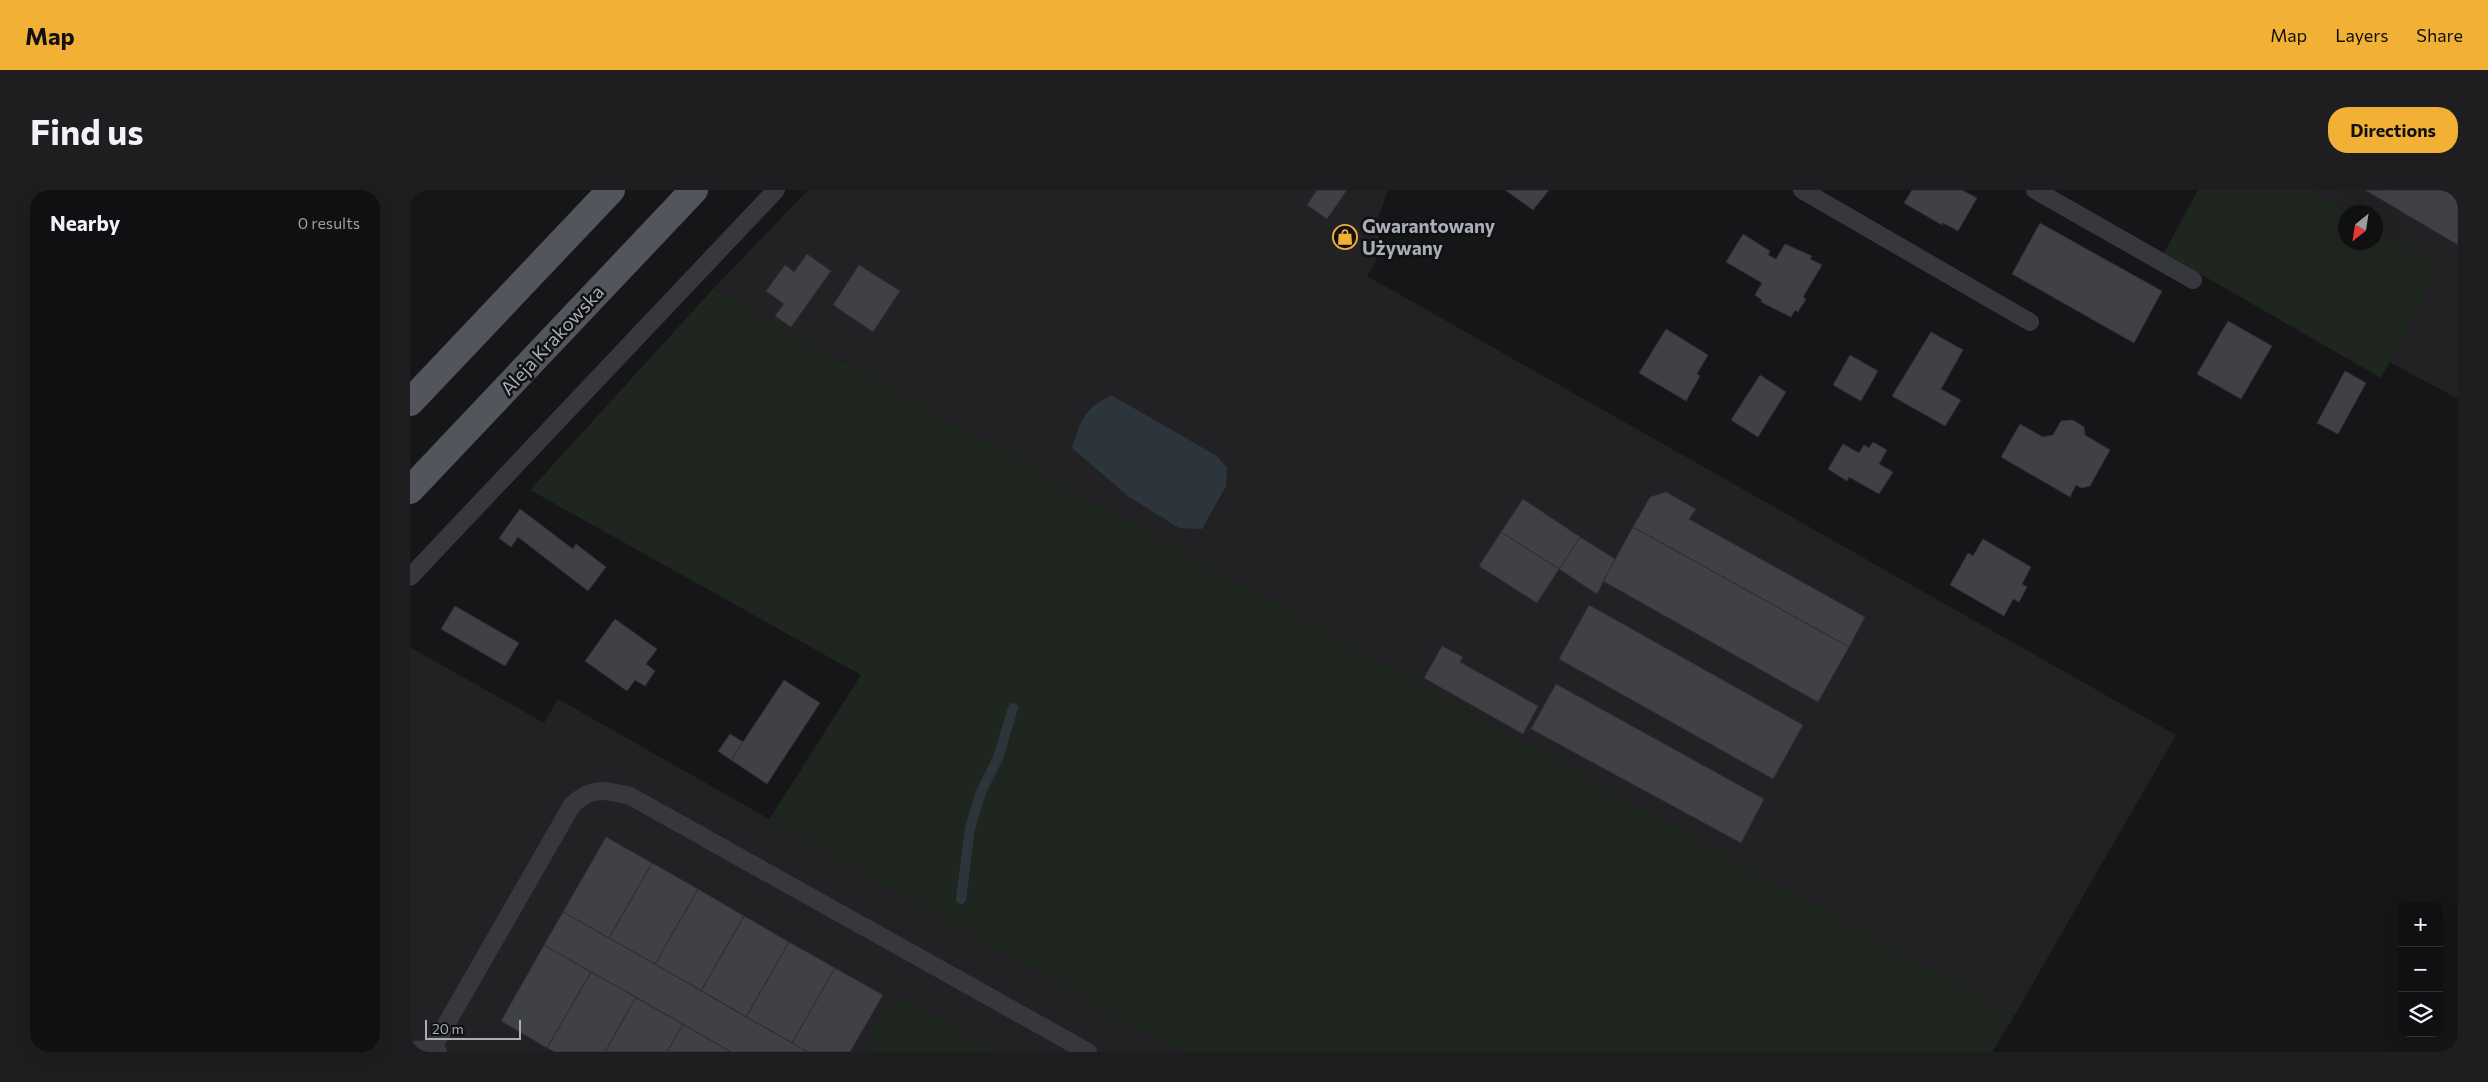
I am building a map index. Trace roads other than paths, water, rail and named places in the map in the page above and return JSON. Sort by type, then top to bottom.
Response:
[{"type":"main road","points":[[410,402],[611,190]]},
{"type":"main road","name":"Aleja Krakowska","points":[[410,490],[694,190]]},
{"type":"lane","points":[[410,577],[776,190]]},
{"type":"lane","points":[[1802,190],[2030,322]]},
{"type":"lane","points":[[2035,190],[2193,280]]},
{"type":"lane","points":[[410,1050],[435,1050],[572,805],[592,791],[604,790],[630,796],[1088,1052]]},
{"type":"waterway","points":[[961,899],[970,828],[981,792],[998,758],[1013,708]]},
{"type":"place","name":"Gwarantowany Używany","points":[[1345,237]]}]
